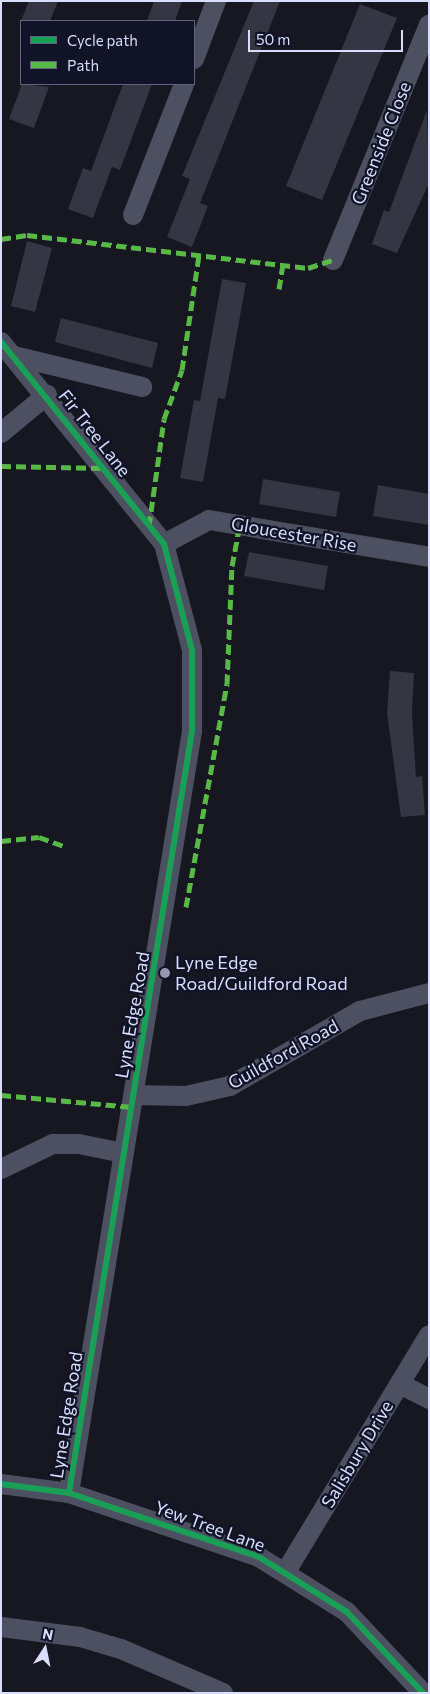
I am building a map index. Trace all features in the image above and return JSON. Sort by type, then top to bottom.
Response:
[{"type":"street","points":[[195,56],[216,1]]},
{"type":"street","name":"Greenside Close","points":[[333,260],[429,25]]},
{"type":"street","points":[[133,215],[184,85]]},
{"type":"street","points":[[8,349],[142,387]]},
{"type":"street","name":"Fir Tree Lane","points":[[8,349],[164,544]]},
{"type":"street","points":[[1,433],[47,396]]},
{"type":"street","name":"Gloucester Rise","points":[[164,544],[209,520],[429,557]]},
{"type":"street","name":"Lyne Edge Road","points":[[69,1493],[192,731],[192,650],[164,544]]},
{"type":"street","name":"Guildford Road","points":[[134,1095],[186,1096],[230,1086],[360,1011],[429,993]]},
{"type":"street","points":[[4,1161],[53,1144],[79,1144],[123,1153]]},
{"type":"street","name":"Salisbury Drive","points":[[285,1573],[429,1335]]},
{"type":"street","points":[[400,1384],[429,1399]]},
{"type":"street","name":"Yew Tree Lane","points":[[1,1484],[69,1493],[259,1557],[348,1612],[424,1693]]},
{"type":"street","points":[[1,1627],[80,1637],[113,1647],[223,1693]]},
{"type":"building","points":[[29,1],[58,1],[50,20],[21,20]]},
{"type":"building","points":[[154,1],[182,1],[175,20],[147,20]]},
{"type":"building","points":[[254,1],[280,1],[200,203],[208,206],[192,247],[167,237],[190,179],[182,176]]},
{"type":"building","points":[[360,4],[397,18],[322,200],[286,186]]},
{"type":"building","points":[[22,85],[49,87],[34,128],[9,119]]},
{"type":"building","points":[[123,85],[152,85],[120,170],[112,167],[93,218],[68,209],[83,168],[91,171]]},
{"type":"building","points":[[427,110],[429,183],[397,253],[372,244],[384,210],[389,212]]},
{"type":"building","points":[[27,241],[52,248],[35,312],[11,306]]},
{"type":"building","points":[[222,279],[246,283],[225,399],[218,398],[203,482],[180,478],[194,400],[200,401]]},
{"type":"building","points":[[61,318],[158,343],[152,368],[55,342]]},
{"type":"building","points":[[263,479],[340,492],[336,517],[259,504]]},
{"type":"building","points":[[378,485],[429,494],[429,525],[373,516]]},
{"type":"building","points":[[249,552],[328,566],[324,590],[244,576]]},
{"type":"building","points":[[390,671],[414,673],[412,713],[416,777],[422,776],[425,815],[401,817],[387,713]]},
{"type":"marked path","points":[[1,239],[27,235],[308,268],[333,260]]},
{"type":"marked path","points":[[149,526],[164,419],[182,370],[199,255]]},
{"type":"marked path","points":[[279,289],[283,265]]},
{"type":"marked path","points":[[1,466],[104,468]]},
{"type":"marked path","points":[[186,907],[227,684],[232,566],[240,524]]},
{"type":"marked path","points":[[1,841],[39,837],[64,846]]},
{"type":"marked path","points":[[1,1095],[132,1107]]},
{"type":"cycle path","points":[[1,342],[164,544],[192,650],[192,731],[69,1493]]},
{"type":"cycle path","points":[[1,1484],[69,1493],[259,1557],[347,1612],[423,1693]]},
{"type":"place","name":"Lyne Edge Road/Guildford Road","points":[[165,973]]}]
